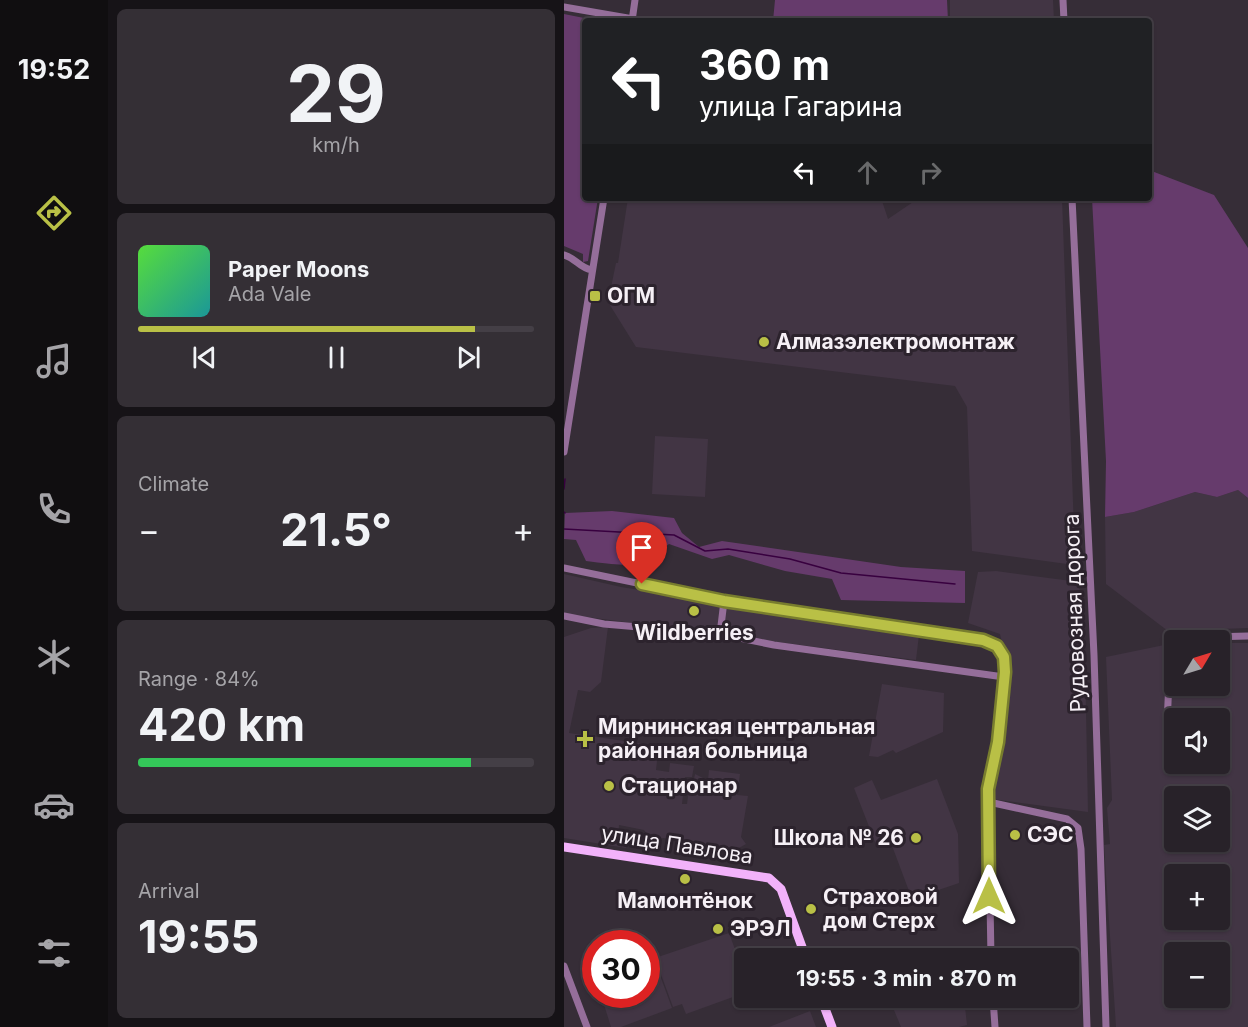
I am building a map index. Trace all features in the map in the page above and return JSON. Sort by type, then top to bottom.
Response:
[{"type":"main road","name":"улица Павлова","points":[[564,847],[769,878],[781,889],[802,948]]},
{"type":"main road","points":[[825,1008],[832,1027]]},
{"type":"street","points":[[632,18],[635,0]]},
{"type":"street","points":[[1063,0],[1064,18]]},
{"type":"street","points":[[564,7],[622,18]]},
{"type":"street","points":[[564,452],[604,201]]},
{"type":"street","name":"Рудовозная дорога","points":[[1072,201],[1094,655],[1106,1027]]},
{"type":"street","points":[[564,255],[572,258],[580,267],[592,270]]},
{"type":"street","points":[[564,568],[724,601],[983,640],[997,646],[1004,657],[1004,677],[998,742],[988,789],[991,948]]},
{"type":"street","points":[[720,634],[724,601]]},
{"type":"street","points":[[564,616],[604,624],[720,634],[774,645],[1004,677]]},
{"type":"street","points":[[1168,708],[1171,638],[1248,636]]},
{"type":"street","points":[[989,802],[1067,819],[1078,828],[1082,849],[1087,1027]]},
{"type":"street","points":[[564,966],[587,1027]]},
{"type":"street","points":[[994,1008],[995,1027]]},
{"type":"shaded area","points":[[775,0],[947,0],[948,18],[773,18]]},
{"type":"shaded area","points":[[950,0],[1053,0],[1054,18],[950,18]]},
{"type":"shaded area","points":[[564,14],[584,18],[582,18],[582,201],[598,201],[588,261],[583,262],[583,254],[564,246]]},
{"type":"shaded area","points":[[1152,171],[1214,195],[1248,248],[1248,498],[1238,490],[1217,497],[1195,492],[1134,512],[1105,517],[1106,461],[1092,201],[1152,201]]},
{"type":"shaded area","points":[[628,201],[882,201],[888,219],[915,201],[1062,201],[1074,530],[1067,564],[972,551],[967,407],[955,386],[636,347],[608,302],[616,263],[618,263]]},
{"type":"shaded area","points":[[655,436],[708,439],[705,497],[652,494]]},
{"type":"shaded area","points":[[1238,490],[1248,498],[1248,628],[1167,630],[1106,584],[1105,517],[1134,512],[1195,492],[1217,497]]},
{"type":"shaded area","points":[[612,511],[674,518],[682,533],[699,547],[722,541],[901,567],[965,571],[965,603],[841,600],[832,579],[785,571],[729,555],[712,559],[669,544],[647,558],[630,564],[586,561],[576,540],[564,539],[565,513]]},
{"type":"shaded area","points":[[996,571],[1079,582],[1085,659],[1088,812],[992,799],[1006,704],[1006,660],[1000,634],[968,623],[978,572]]},
{"type":"shaded area","points":[[564,574],[621,587],[919,635],[916,660],[564,614]]},
{"type":"shaded area","name":"Мирнинская центральная районная больница","points":[[608,627],[601,682],[590,692],[578,690],[569,733],[645,744],[644,750],[658,752],[656,770],[669,772],[670,763],[694,766],[692,777],[685,777],[682,804],[687,804],[689,789],[692,789],[695,774],[703,778],[701,789],[707,790],[709,770],[740,774],[737,795],[748,796],[741,837],[746,844],[728,854],[725,847],[663,838],[653,842],[644,830],[619,825],[618,839],[627,840],[626,848],[564,838],[564,637],[591,628]]},
{"type":"shaded area","points":[[1230,643],[1248,643],[1248,1027],[1116,1027],[1104,845],[1110,844],[1107,808],[1112,800],[1106,657],[1164,645],[1164,696],[1230,696]]},
{"type":"shaded area","points":[[882,684],[944,693],[943,732],[896,753],[893,750],[878,757],[869,756]]},
{"type":"shaded area","name":"Школа № 26","points":[[937,779],[958,834],[959,883],[912,899],[891,843],[877,847],[854,788],[872,780],[881,800]]},
{"type":"shaded area","points":[[729,933],[734,948],[734,997],[686,1014],[682,1004],[673,1007],[660,972],[660,956]]},
{"type":"shaded area","points":[[660,975],[672,1008],[621,1027],[611,1027],[605,1008],[660,1008]]},
{"type":"shaded area","points":[[893,1008],[965,1008],[967,1025],[901,1027]]},
{"type":"shaded area","points":[[810,1011],[816,1027],[769,1027]]},
{"type":"waterway","points":[[564,489],[565,479]]},
{"type":"waterway","points":[[564,529],[674,535],[705,551],[728,549],[790,559],[841,573],[955,584]]},
{"type":"place","name":"ОГМ","points":[[595,296]]},
{"type":"place","name":"Алмазэлектромонтаж","points":[[764,342]]},
{"type":"place","name":"Wildberries","points":[[694,611]]},
{"type":"place","name":"Мирнинская центральная районная больница","points":[[585,739]]},
{"type":"place","name":"Стационар","points":[[609,786]]},
{"type":"place","name":"СЭС","points":[[1015,835]]},
{"type":"place","name":"Школа № 26","points":[[916,838]]},
{"type":"place","name":"Мамонтёнок","points":[[685,879]]},
{"type":"place","name":"Страховой дом Стерх","points":[[811,909]]},
{"type":"place","name":"ЭРЭЛ","points":[[718,929]]},
{"type":"route","points":[[642,584],[724,601],[983,640],[997,646],[1004,657],[1005,672],[998,742],[988,789],[989,896]]}]
